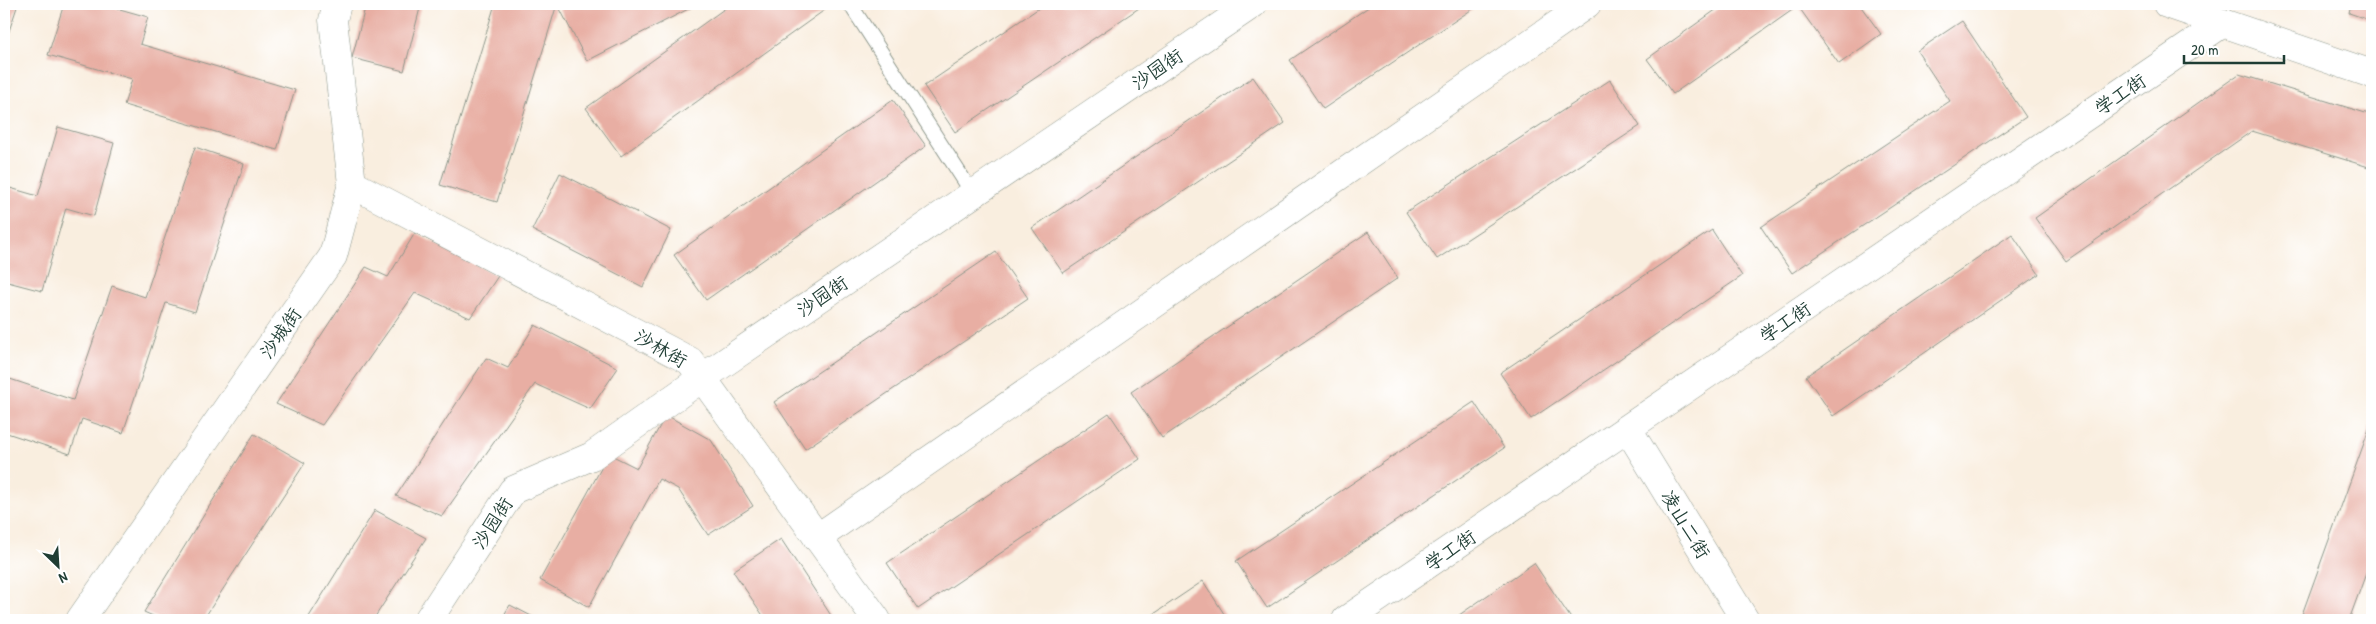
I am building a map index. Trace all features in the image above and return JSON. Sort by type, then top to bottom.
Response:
[{"type":"street","name":"沙城街","points":[[80,620],[333,256],[352,184],[334,20],[337,4]]},
{"type":"street","name":"沙园街","points":[[428,620],[513,490],[592,456],[702,378],[1253,4]]},
{"type":"street","points":[[817,538],[1587,4]]},
{"type":"street","points":[[2167,4],[2372,74]]},
{"type":"street","name":"学工街","points":[[1346,620],[2223,23]]},
{"type":"street","name":"沙林街","points":[[352,184],[690,361],[876,620]]},
{"type":"street","name":"凌山二街","points":[[1628,428],[1744,620]]},
{"type":"lane","points":[[850,4],[973,194]]},
{"type":"building","points":[[4,4],[18,4],[4,46]]},
{"type":"building","points":[[64,4],[102,4],[148,17],[140,44],[295,90],[277,150],[124,105],[132,79],[48,55]]},
{"type":"building","points":[[366,4],[421,4],[404,71],[352,58]]},
{"type":"building","points":[[495,4],[557,4],[497,202],[440,185]]},
{"type":"building","points":[[570,4],[698,4],[587,61],[560,9]]},
{"type":"building","points":[[731,4],[833,4],[621,156],[586,108]]},
{"type":"building","points":[[1045,4],[1145,4],[955,132],[924,86]]},
{"type":"building","points":[[1373,4],[1480,4],[1323,109],[1290,60]]},
{"type":"building","points":[[1724,4],[1859,4],[1881,34],[1839,64],[1798,6],[1673,94],[1647,59]]},
{"type":"building","points":[[2351,4],[2372,4],[2372,21],[2349,13]]},
{"type":"building","points":[[1962,21],[2026,117],[1792,273],[1761,227],[1950,101],[1917,51]]},
{"type":"building","points":[[2239,74],[2372,115],[2372,168],[2252,131],[2066,261],[2035,218]]},
{"type":"building","points":[[1253,77],[1285,123],[1063,273],[1032,228]]},
{"type":"building","points":[[1610,80],[1640,126],[1437,259],[1406,212]]},
{"type":"building","points":[[893,100],[926,146],[706,300],[674,255]]},
{"type":"building","points":[[58,127],[114,143],[94,216],[66,208],[42,291],[4,281],[4,211],[10,188],[38,196]]},
{"type":"building","points":[[195,147],[244,164],[195,312],[166,303],[123,433],[82,419],[70,454],[4,432],[4,377],[73,400],[112,286],[145,297]]},
{"type":"building","points":[[560,173],[671,230],[643,287],[532,230]]},
{"type":"building","points":[[1712,230],[1742,276],[1531,419],[1500,373]]},
{"type":"building","points":[[1368,232],[1398,278],[1162,438],[1131,392]]},
{"type":"building","points":[[415,233],[498,276],[470,318],[415,293],[322,425],[276,404],[366,267],[388,277]]},
{"type":"building","points":[[2012,234],[2039,274],[1833,416],[1806,376]]},
{"type":"building","points":[[996,252],[1028,298],[805,449],[774,402]]},
{"type":"building","points":[[535,325],[618,368],[590,409],[535,384],[442,516],[396,496],[486,358],[508,368]]},
{"type":"building","points":[[1474,402],[1504,448],[1267,608],[1236,561]]},
{"type":"building","points":[[1109,413],[1140,459],[918,609],[887,563]]},
{"type":"building","points":[[666,415],[711,440],[753,506],[708,535],[678,489],[659,479],[589,607],[540,580],[609,454],[637,468]]},
{"type":"building","points":[[2372,421],[2372,557],[2349,620],[2300,620]]},
{"type":"building","points":[[254,434],[305,463],[203,620],[162,620],[144,612]]},
{"type":"building","points":[[375,510],[426,538],[373,620],[307,620]]},
{"type":"building","points":[[781,539],[834,620],[766,620],[733,571]]},
{"type":"building","points":[[1534,563],[1572,620],[1452,620]]},
{"type":"building","points":[[1203,581],[1228,620],[1145,620]]},
{"type":"building","points":[[510,605],[539,620],[501,620]]}]
